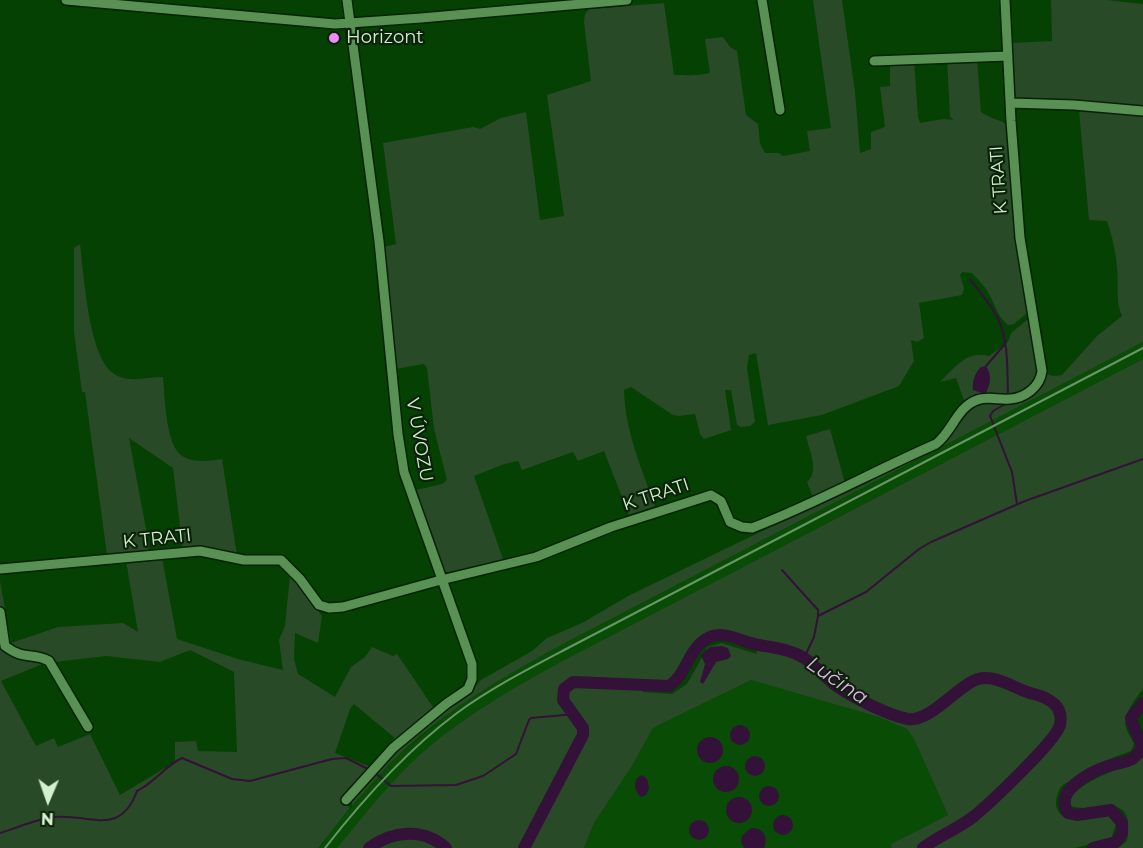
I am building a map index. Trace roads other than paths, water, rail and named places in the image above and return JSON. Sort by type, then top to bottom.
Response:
[{"type":"street","points":[[66,0],[335,24],[627,0]]},
{"type":"street","name":"V ÚVOZU","points":[[346,800],[393,748],[446,704],[468,689],[472,679],[472,664],[404,472],[398,434],[379,241],[347,0]]},
{"type":"street","points":[[762,0],[780,110]]},
{"type":"street","name":"K TRATI","points":[[0,569],[200,551],[244,560],[281,561],[300,579],[320,604],[329,609],[363,603],[441,580],[536,557],[611,526],[711,495],[721,501],[730,522],[752,528],[829,495],[936,444],[943,439],[962,410],[975,400],[1010,399],[1032,390],[1041,379],[1042,371],[1020,238],[1005,0]]},
{"type":"street","points":[[874,61],[1008,56]]},
{"type":"street","points":[[1011,103],[1074,105],[1143,111]]},
{"type":"street","points":[[0,612],[5,646],[16,654],[49,661],[88,727]]},
{"type":"waterway","points":[[970,279],[993,310],[1002,330],[1007,358],[1008,395]]},
{"type":"waterway","points":[[986,366],[1005,344]]},
{"type":"waterway","points":[[1007,403],[993,411],[990,416],[1012,472],[1017,504]]},
{"type":"waterway","points":[[804,658],[814,637],[818,616],[866,592],[919,549],[1025,501],[1143,459]]},
{"type":"waterway","points":[[782,570],[818,610],[818,616]]},
{"type":"waterway","name":"Lučina","points":[[524,848],[583,735],[583,728],[563,700],[564,689],[573,682],[669,686],[680,675],[701,642],[718,635],[797,654],[809,661],[834,684],[862,701],[908,719],[926,715],[962,688],[978,679],[985,678],[1006,683],[1045,698],[1054,704],[1060,713],[1060,725],[1035,758],[973,817],[923,848]]},
{"type":"waterway","name":"Lučina","points":[[1093,848],[1116,842],[1122,833],[1122,823],[1111,810],[1077,815],[1068,813],[1065,797],[1069,790],[1083,778],[1100,769],[1132,759],[1142,749],[1131,718],[1143,703]]},
{"type":"waterway","points":[[374,772],[391,786],[456,785],[483,776],[516,754],[531,718],[575,714]]},
{"type":"waterway","points":[[0,833],[54,817],[113,819],[122,814],[130,805],[137,791],[182,758],[232,779],[250,781],[332,759],[346,758],[368,769]]},
{"type":"waterway","name":"Lučina","points":[[369,848],[388,838],[408,834],[428,837],[446,848]]},
{"type":"railway","points":[[325,848],[370,793],[420,743],[457,713],[497,687],[1143,348]]},
{"type":"place","name":"Horizont","points":[[334,38]]}]
